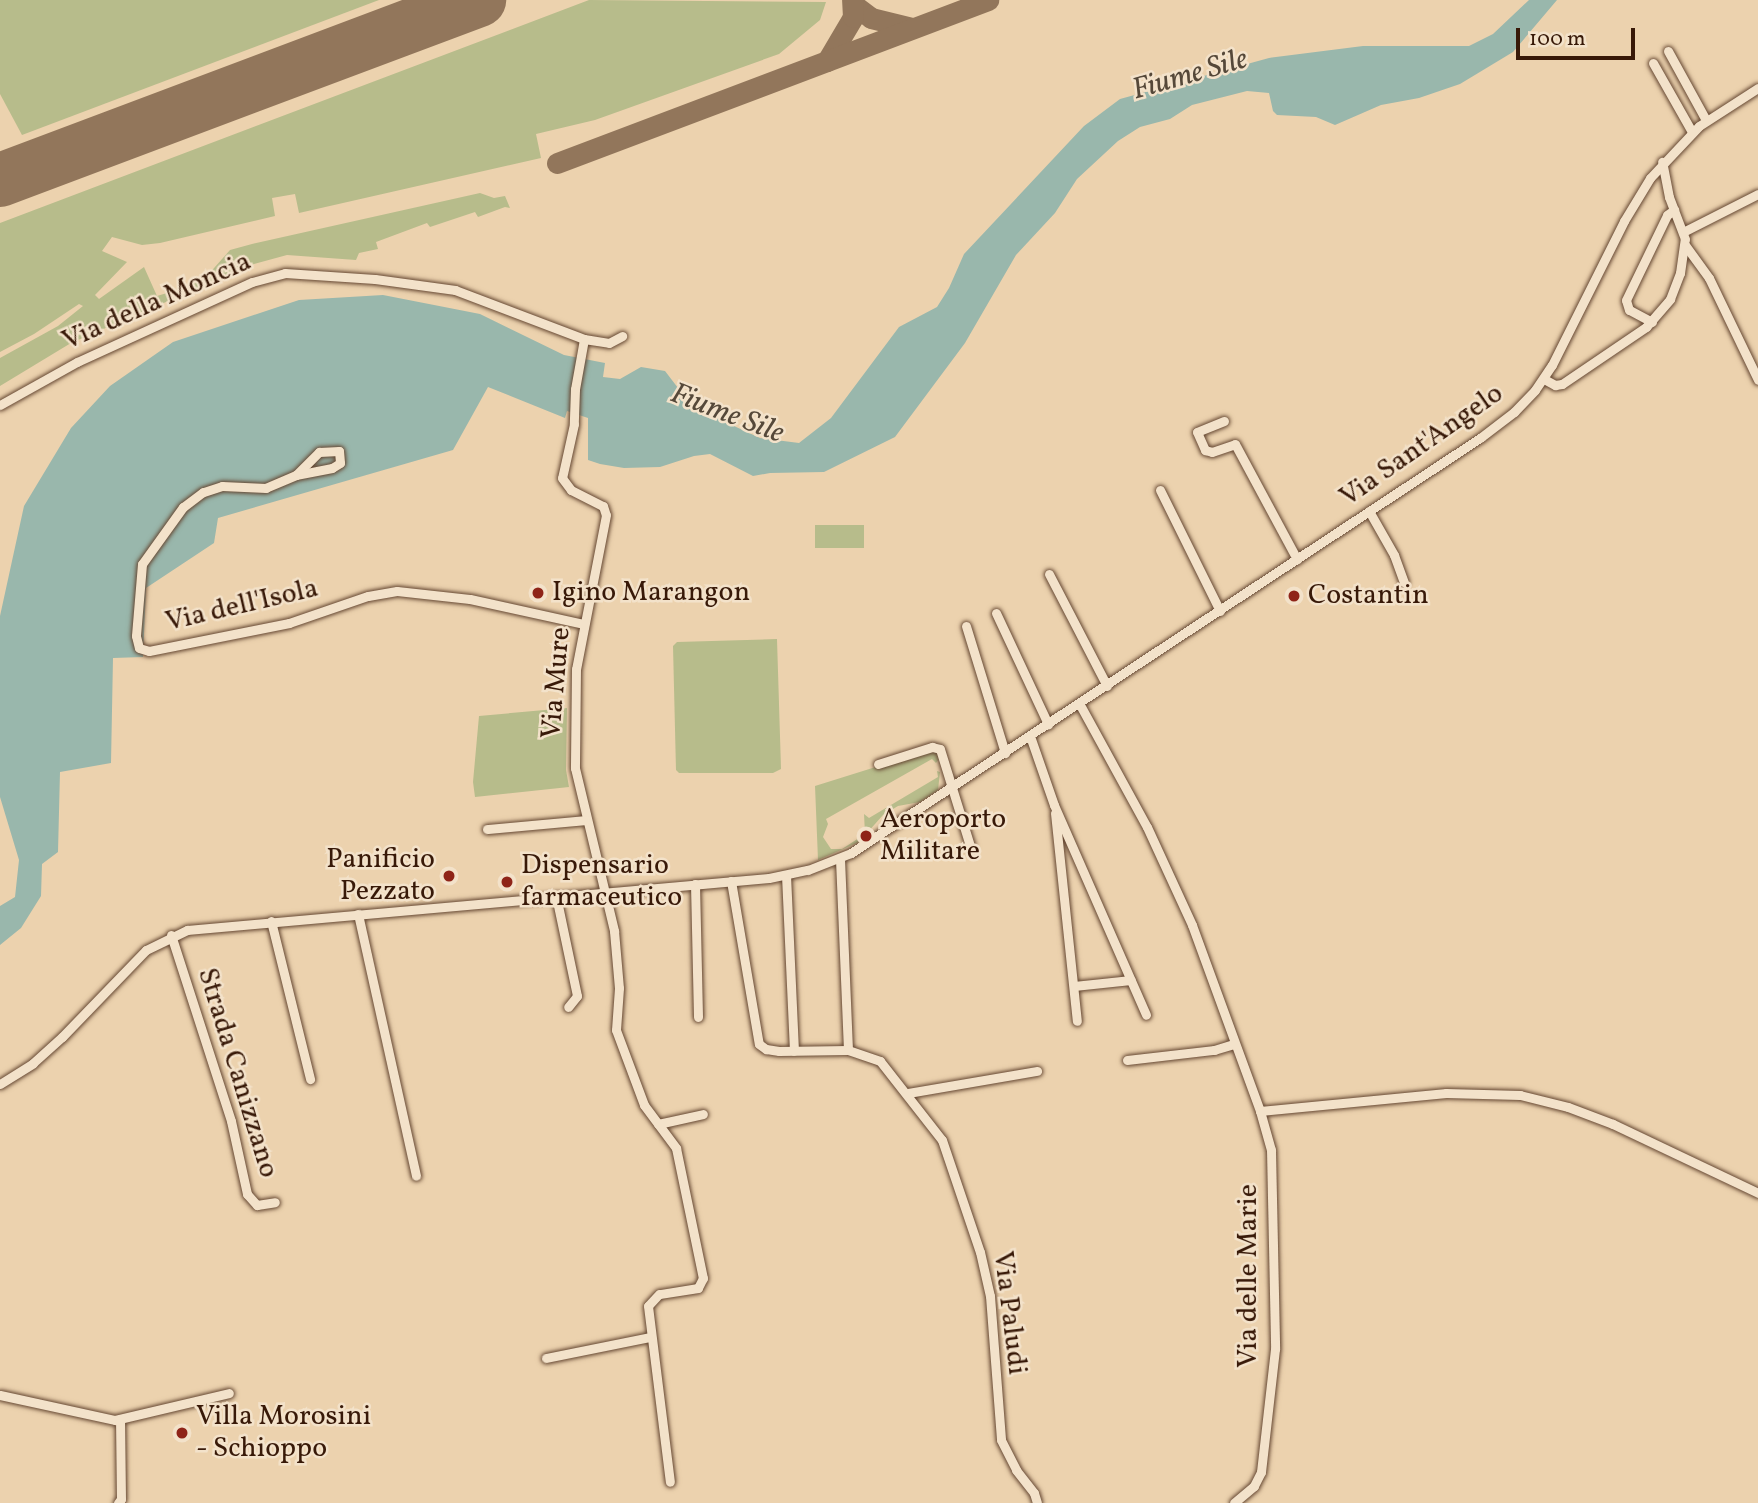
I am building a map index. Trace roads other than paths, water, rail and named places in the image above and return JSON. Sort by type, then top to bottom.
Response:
[{"type":"street","points":[[1668,51],[1706,120]]},
{"type":"street","points":[[1653,63],[1692,132]]},
{"type":"street","name":"Via Sant'Angelo","points":[[1080,703],[1505,420],[1544,379],[1630,208],[1662,162],[1706,120],[1758,88]]},
{"type":"street","points":[[1544,379],[1560,385],[1652,322],[1675,288],[1685,245],[1684,232],[1674,210],[1662,162]]},
{"type":"street","points":[[1684,232],[1758,194]]},
{"type":"street","points":[[1652,322],[1629,310],[1626,300],[1667,215],[1674,210]]},
{"type":"street","points":[[1685,245],[1709,278],[1758,380]]},
{"type":"street","name":"Via della Moncia","points":[[0,405],[77,362],[252,282],[285,273],[363,278],[454,290],[584,339],[609,343],[622,336]]},
{"type":"street","name":"Via Mure","points":[[584,339],[574,392],[574,419],[563,481],[571,490],[600,504],[606,515],[576,669],[573,740],[575,768],[585,820],[607,891],[619,988],[616,1030],[645,1105],[678,1154],[703,1278],[701,1285],[694,1290],[659,1294],[652,1298],[647,1311],[650,1337]]},
{"type":"street","points":[[1224,421],[1197,432],[1205,450],[1212,452],[1235,444],[1297,559]]},
{"type":"street","name":"Via dell'Isola","points":[[296,475],[319,452],[339,450],[340,463],[296,475],[266,488],[222,486],[203,492],[183,507],[142,564],[136,636],[139,648],[149,651],[289,623],[368,596],[397,591],[470,599],[584,624]]},
{"type":"street","points":[[1160,490],[1220,611]]},
{"type":"street","points":[[1369,511],[1394,555],[1404,582]]},
{"type":"street","points":[[1049,574],[1107,686]]},
{"type":"street","points":[[996,613],[1048,724]]},
{"type":"street","points":[[966,626],[1005,753]]},
{"type":"street","name":"Strada Canizzano","points":[[0,1084],[33,1063],[62,1037],[136,958],[171,935],[195,928],[786,875],[840,859],[1080,703]]},
{"type":"street","name":"Via delle Marie","points":[[1080,703],[1115,763],[1192,925],[1260,1111],[1271,1150],[1275,1349],[1261,1472],[1254,1486],[1234,1503]]},
{"type":"street","points":[[1030,736],[1054,804],[1146,1015]]},
{"type":"street","points":[[877,764],[935,746],[941,751],[970,846]]},
{"type":"street","points":[[1054,804],[1077,1021]]},
{"type":"street","points":[[486,829],[585,820]]},
{"type":"street","points":[[840,859],[848,1050]]},
{"type":"street","points":[[786,875],[794,1051]]},
{"type":"street","name":"Via Paludi","points":[[731,881],[757,1039],[766,1049],[848,1050],[880,1061],[908,1093],[942,1140],[976,1240],[990,1296],[1001,1440],[1016,1470],[1034,1493],[1037,1503]]},
{"type":"street","points":[[695,884],[698,1017]]},
{"type":"street","points":[[556,896],[577,996],[568,1007]]},
{"type":"street","points":[[358,914],[416,1176]]},
{"type":"street","points":[[271,921],[310,1079]]},
{"type":"street","name":"Strada Canizzano","points":[[171,935],[228,1110],[247,1194],[257,1205],[275,1202]]},
{"type":"street","points":[[1074,986],[1131,980]]},
{"type":"street","points":[[1126,1060],[1214,1050],[1234,1044]]},
{"type":"street","points":[[908,1093],[1037,1071]]},
{"type":"street","points":[[1260,1111],[1447,1093],[1520,1096],[1568,1107],[1613,1124],[1758,1193]]},
{"type":"street","points":[[658,1124],[703,1114]]},
{"type":"street","points":[[546,1358],[650,1337],[670,1482]]},
{"type":"street","points":[[0,1395],[120,1419],[229,1393]]},
{"type":"street","points":[[118,1503],[121,1499],[120,1419]]},
{"type":"place","name":"Igino Marangon","points":[[538,593]]},
{"type":"place","name":"Costantin","points":[[1294,596]]},
{"type":"place","name":"Aeroporto Militare","points":[[866,836]]},
{"type":"place","name":"Panificio Pezzato","points":[[449,876]]},
{"type":"place","name":"Dispensario farmaceutico","points":[[507,882]]},
{"type":"place","name":"Villa Morosini - Schioppo","points":[[182,1433]]},
{"type":"water label","name":"Fiume Sile","points":[[1190,75]]},
{"type":"water label","name":"Fiume Sile","points":[[727,414]]}]
